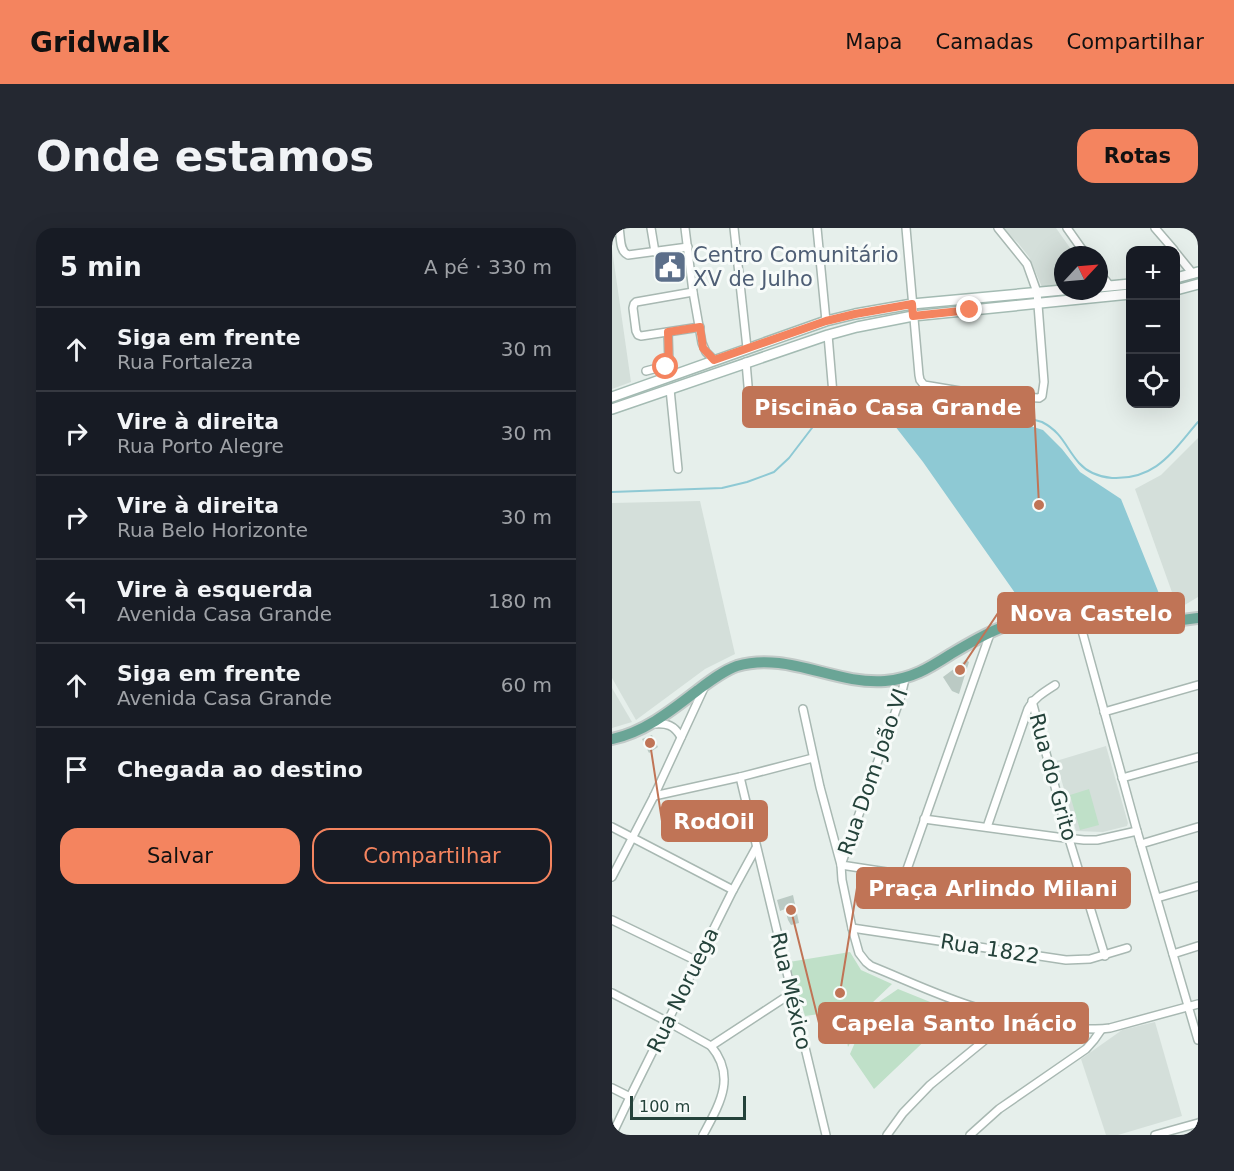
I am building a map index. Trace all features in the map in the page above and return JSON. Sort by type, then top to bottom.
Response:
[{"type":"main road","points":[[1180,277],[1196,273]]},
{"type":"main road","points":[[1110,286],[1126,284]]},
{"type":"main road","points":[[1180,289],[1198,284]]},
{"type":"main road","points":[[612,397],[826,321],[855,314],[912,304],[1054,291]]},
{"type":"main road","points":[[612,410],[828,334],[857,327],[913,316],[1126,294]]},
{"type":"main road","points":[[612,739],[651,724],[723,672],[737,666],[784,664],[866,681],[882,682],[916,675],[990,634],[1021,621],[1078,616],[1139,622],[1198,618]]},
{"type":"street","points":[[619,228],[622,250],[628,255],[688,247]]},
{"type":"street","points":[[651,228],[655,252]]},
{"type":"street","points":[[685,228],[703,348],[714,360]]},
{"type":"street","points":[[734,228],[747,348]]},
{"type":"street","points":[[817,228],[826,321]]},
{"type":"street","points":[[906,228],[920,380],[924,384],[984,395],[1039,398],[1042,396],[1044,382],[1037,292],[1028,264],[998,228]]},
{"type":"street","points":[[1067,228],[1080,246]]},
{"type":"street","points":[[1155,228],[1170,246]]},
{"type":"street","points":[[1180,257],[1196,273]]},
{"type":"street","points":[[693,292],[639,300],[634,304],[636,333],[641,336],[700,327]]},
{"type":"street","points":[[646,371],[666,367],[669,363],[668,332]]},
{"type":"street","points":[[828,334],[833,394]]},
{"type":"street","points":[[746,362],[751,420]]},
{"type":"street","points":[[670,389],[678,469]]},
{"type":"street","points":[[1078,616],[1198,1040]]},
{"type":"street","points":[[905,875],[990,634]]},
{"type":"street","name":"Rua Dom João VI","points":[[841,865],[905,679]]},
{"type":"street","points":[[612,877],[654,796],[705,685]]},
{"type":"street","points":[[987,827],[1028,709],[1032,701],[1055,685]]},
{"type":"street","points":[[1104,712],[1198,685]]},
{"type":"street","name":"Rua do Grito","points":[[1032,701],[1069,839],[1105,956]]},
{"type":"street","points":[[803,709],[813,758],[841,865],[852,928],[859,953],[871,966],[965,1004],[1013,1017],[1072,1027],[1101,1030],[1198,1004]]},
{"type":"street","points":[[651,724],[670,725],[677,729],[681,736]]},
{"type":"street","points":[[1122,778],[1198,757]]},
{"type":"street","points":[[654,796],[813,758]]},
{"type":"street","name":"Rua México","points":[[740,777],[826,1135]]},
{"type":"street","points":[[924,819],[1069,839],[1097,840],[1137,831]]},
{"type":"street","points":[[612,827],[733,890]]},
{"type":"street","points":[[1141,844],[1198,827]]},
{"type":"street","name":"Rua Noruega","points":[[612,1135],[733,890],[757,847]]},
{"type":"street","points":[[841,865],[1089,903]]},
{"type":"street","points":[[1157,898],[1198,886]]},
{"type":"street","points":[[612,920],[698,962]]},
{"type":"street","name":"Rua 1822","points":[[852,928],[1078,961],[1105,956],[1127,948]]},
{"type":"street","points":[[1173,954],[1198,946]]},
{"type":"street","points":[[612,993],[711,1046],[716,1052],[724,1067],[723,1089],[719,1104],[703,1135]]},
{"type":"street","points":[[711,1046],[792,993]]},
{"type":"street","points":[[887,1135],[903,1113],[930,1085],[1013,1017]]},
{"type":"street","points":[[970,1135],[999,1109],[1086,1049],[1101,1030]]},
{"type":"street","points":[[612,1088],[630,1097]]},
{"type":"street","points":[[1155,1135],[1198,1124]]},
{"type":"shaded area","points":[[1004,228],[1056,228],[1069,246],[1054,246],[1054,285],[1042,287],[1029,257]]},
{"type":"shaded area","points":[[612,249],[631,382],[612,389]]},
{"type":"shaded area","points":[[1198,438],[1198,597],[1178,609],[1135,489],[1161,475]]},
{"type":"shaded area","points":[[700,501],[735,654],[705,669],[636,720],[612,678],[612,503]]},
{"type":"shaded area","points":[[612,688],[632,722],[612,728]]},
{"type":"shaded area","points":[[1106,746],[1127,826],[1103,832],[1076,831],[1056,761]]},
{"type":"shaded area","points":[[1155,1022],[1182,1116],[1118,1135],[1106,1135],[1081,1059],[1122,1030]]},
{"type":"green space","points":[[1089,789],[1099,825],[1080,830],[1070,795]]},
{"type":"green space","points":[[850,952],[861,970],[892,984],[872,1003],[848,1047],[841,1011],[805,1016],[789,962]]},
{"type":"green space","points":[[898,989],[955,1012],[874,1089],[850,1054],[860,1031],[873,1015],[879,1002]]},
{"type":"water","points":[[928,407],[1011,420],[1043,430],[1080,472],[1121,499],[1162,601],[1022,603],[923,462],[884,412]]},
{"type":"building","name":"Centro Comunitário XV de Julho","points":[[680,257],[683,274],[660,278],[659,261]]},
{"type":"building","points":[[966,660],[969,662],[959,694],[952,691],[943,677]]},
{"type":"building","points":[[652,735],[658,747],[649,753],[642,739]]},
{"type":"building","points":[[793,895],[799,923],[791,925],[785,909],[780,911],[777,900]]},
{"type":"waterway","points":[[612,492],[722,488],[774,472],[789,458],[828,411],[857,400],[889,401],[918,396],[949,396],[1042,422],[1055,431],[1086,469],[1094,474],[1112,478],[1127,477],[1152,469],[1171,453],[1198,422]]},
{"type":"place","name":"Centro Comunitário XV de Julho","points":[[670,267]]},
{"type":"place","name":"Piscinão Casa Grande","points":[[1039,505]]},
{"type":"place","name":"Nova Castelo","points":[[960,670]]},
{"type":"place","name":"RodOil","points":[[650,743]]},
{"type":"place","name":"Capela Santo Inácio","points":[[791,910]]},
{"type":"place","name":"Praça Arlindo Milani","points":[[840,993]]},
{"type":"route","points":[[666,367],[669,363],[668,332],[700,327],[703,348],[714,360],[826,321],[855,314],[912,304],[913,316],[970,310]]}]
